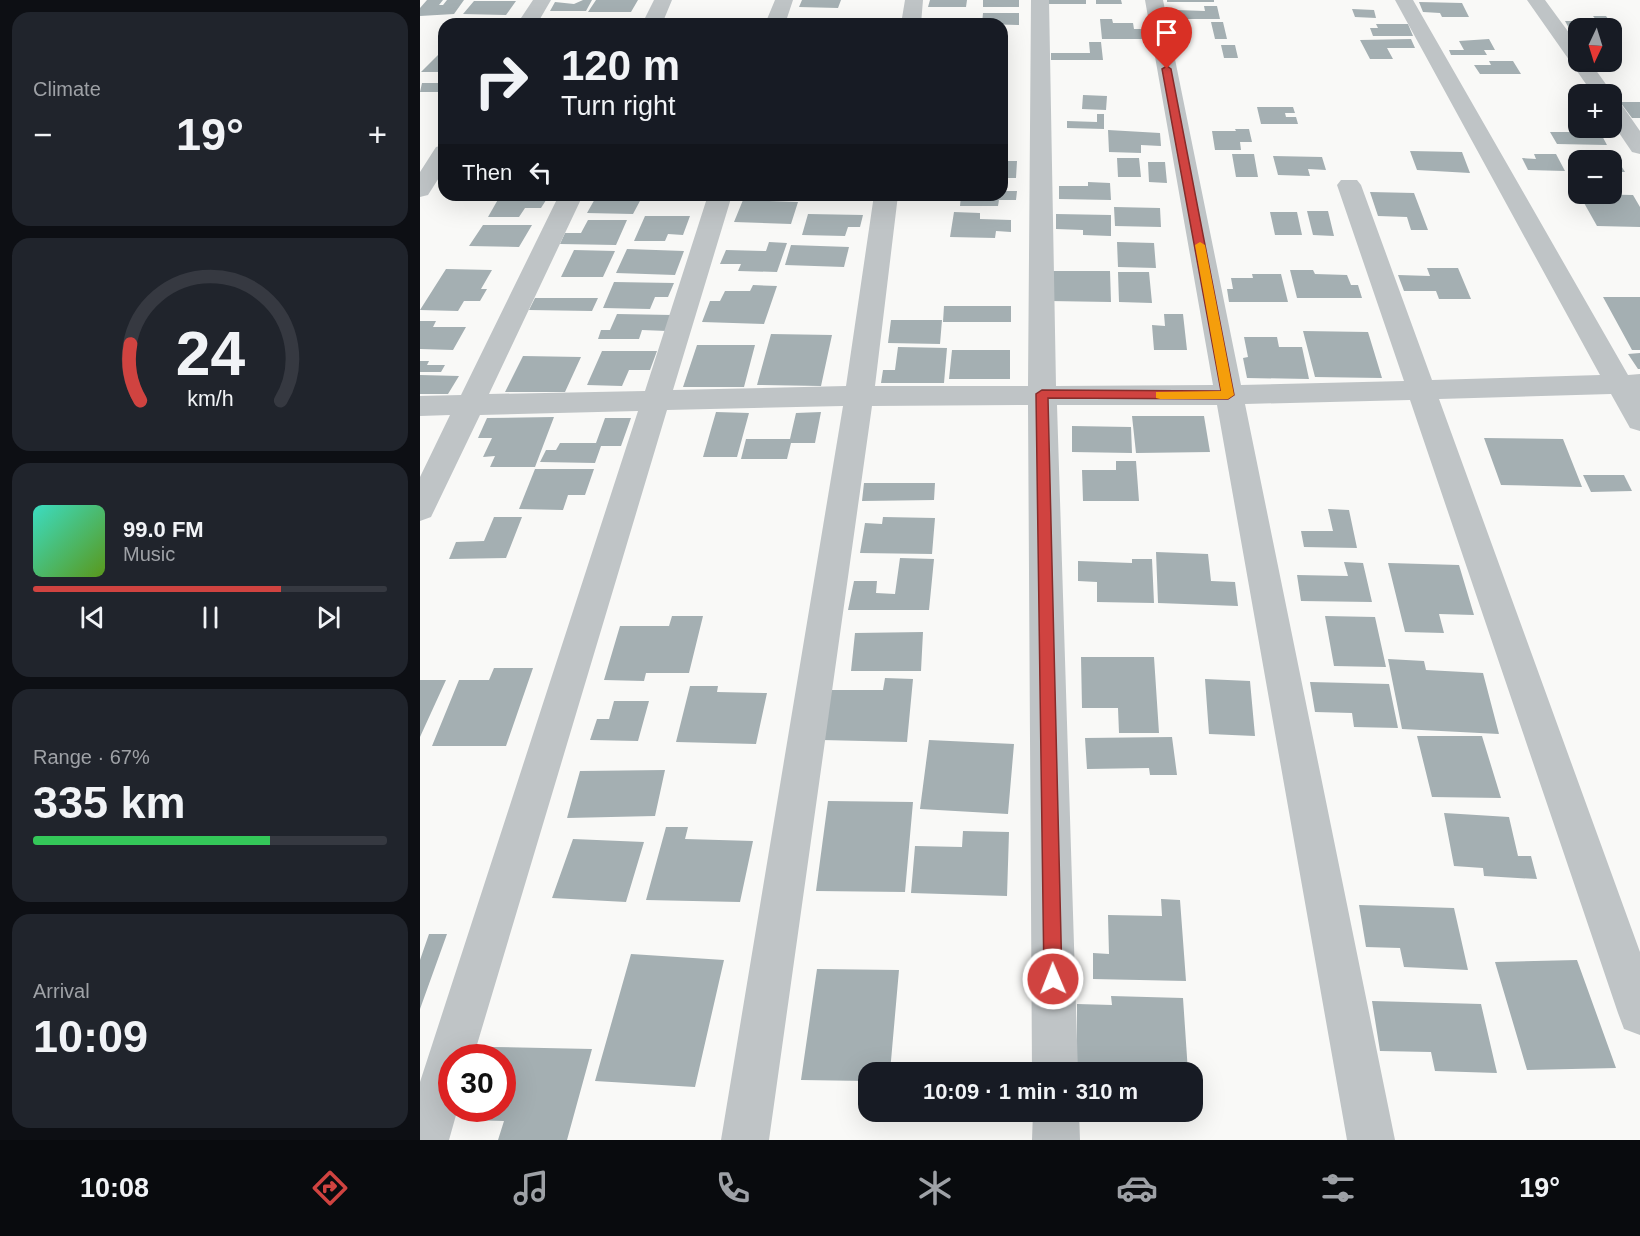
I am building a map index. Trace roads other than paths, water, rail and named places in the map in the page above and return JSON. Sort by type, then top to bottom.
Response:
[{"type":"street","points":[[530,18],[542,0]]},
{"type":"street","points":[[655,18],[663,0]]},
{"type":"street","points":[[777,18],[784,0]]},
{"type":"street","points":[[912,18],[914,0]]},
{"type":"street","points":[[1040,0],[1042,394],[1055,1062]]},
{"type":"street","points":[[1154,0],[1371,1140]]},
{"type":"street","points":[[1404,0],[1631,385],[1640,422]]},
{"type":"street","points":[[1536,0],[1568,45]]},
{"type":"street","points":[[1622,122],[1640,147]]},
{"type":"street","points":[[420,190],[438,162]]},
{"type":"street","points":[[1349,185],[1640,1013]]},
{"type":"street","points":[[420,508],[472,405],[568,201]]},
{"type":"street","points":[[425,1140],[658,400],[718,201]]},
{"type":"street","points":[[745,1140],[859,396],[885,201]]},
{"type":"street","points":[[420,406],[859,396],[1228,395],[1631,385]]},
{"type":"street","points":[[1056,1122],[1056,1140]]}]
